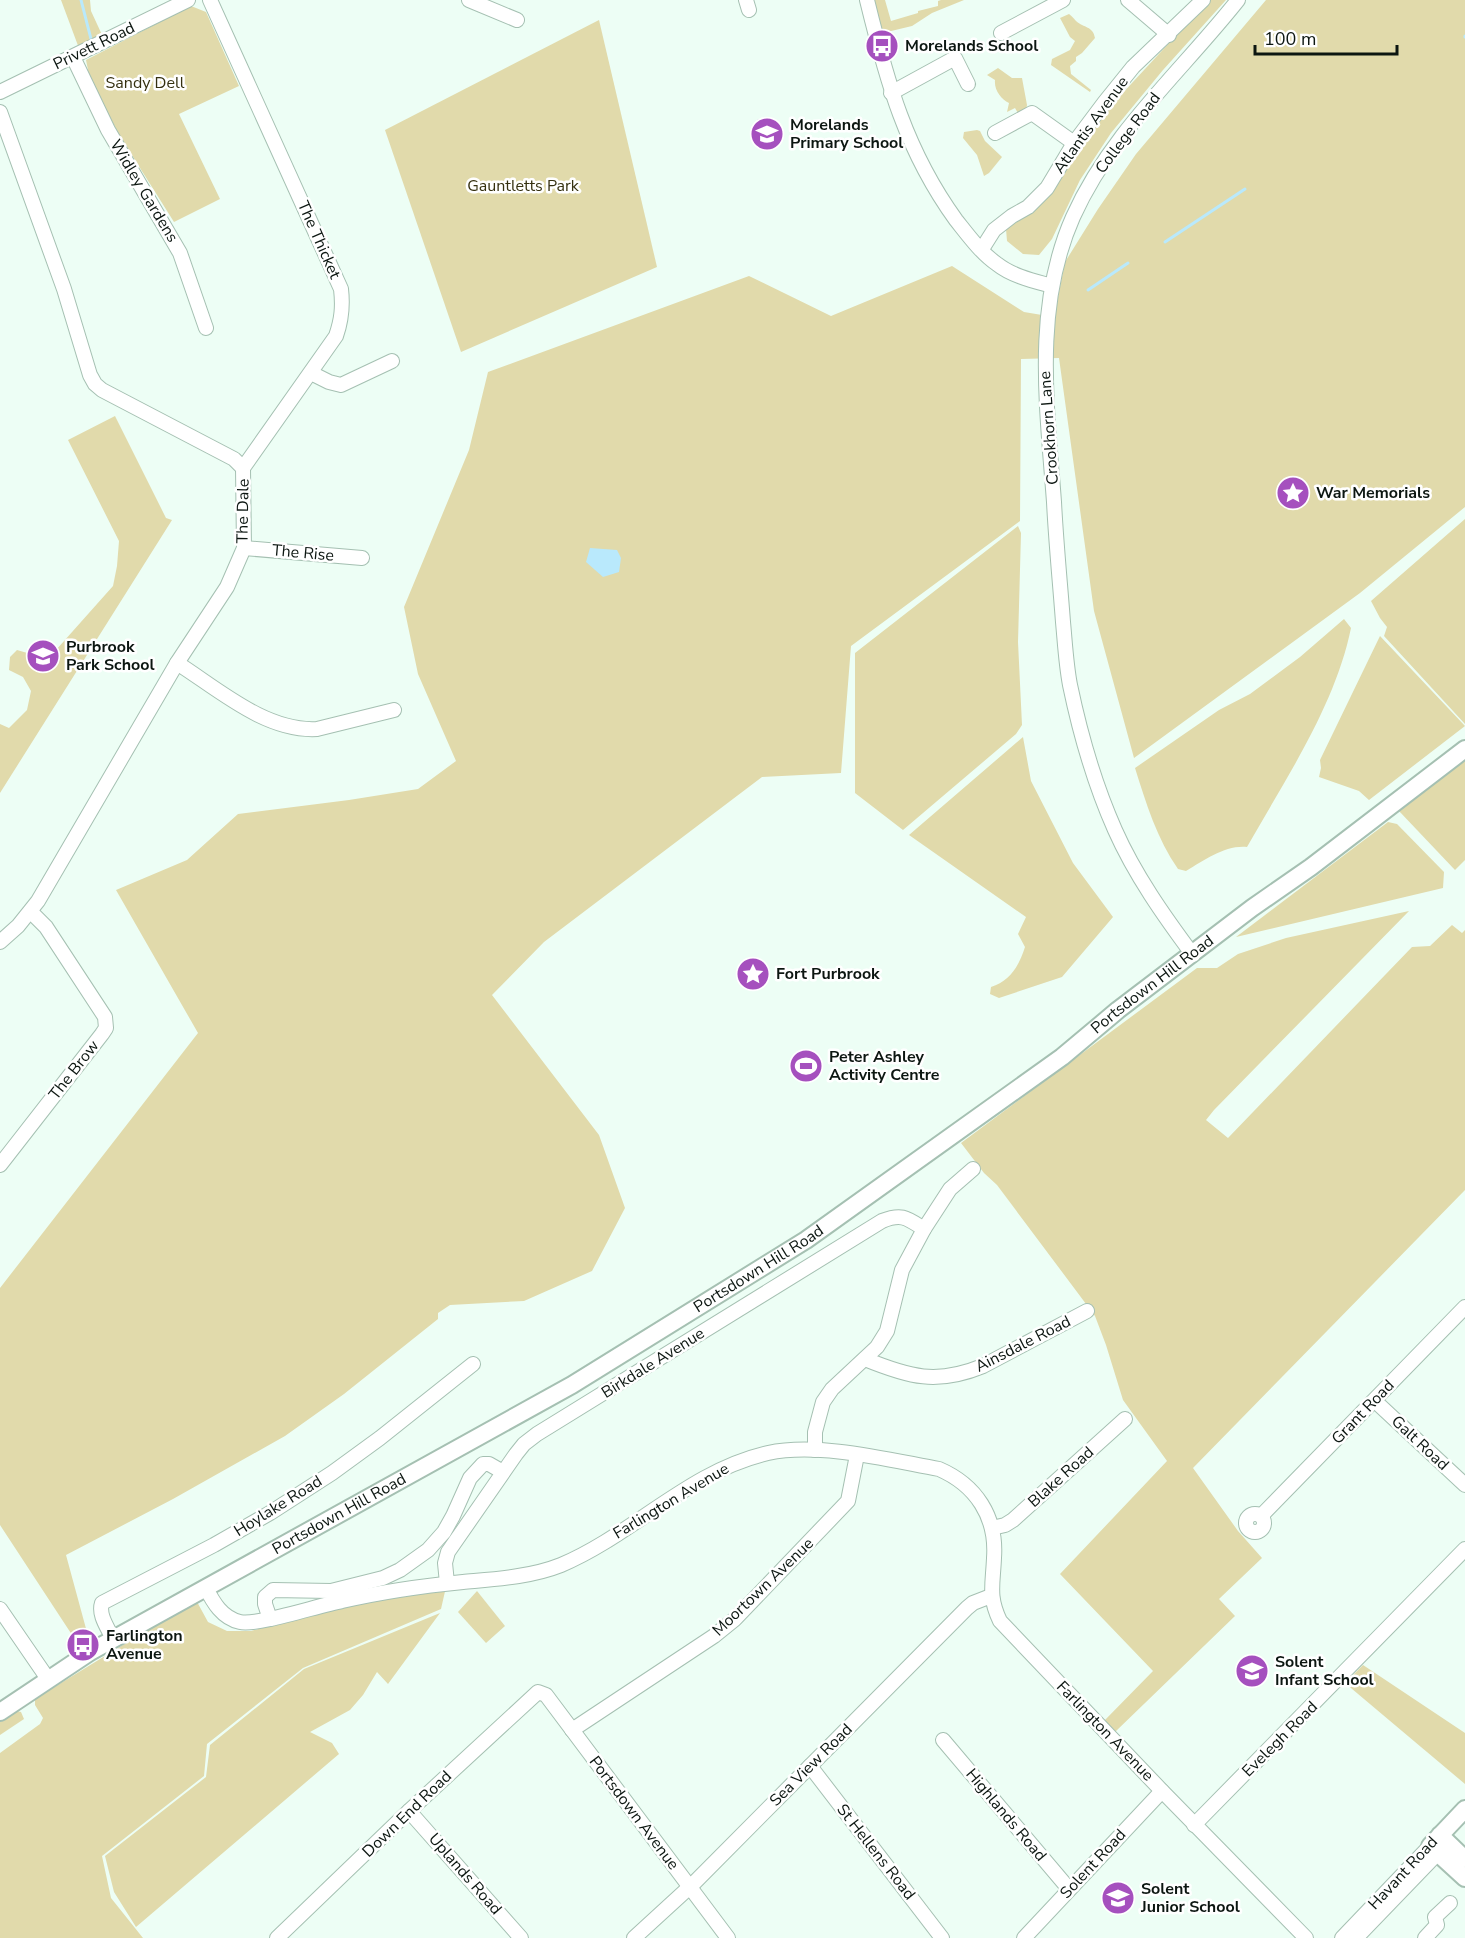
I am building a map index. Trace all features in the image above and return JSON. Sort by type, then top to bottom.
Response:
[{"type":"main road","name":"Portsdown Hill Road","points":[[0,1712],[113,1639],[572,1385],[806,1240],[1062,1057],[1118,1010],[1465,749]]},
{"type":"main road","name":"Havant Road","points":[[1439,1844],[1465,1809]]},
{"type":"main road","name":"Havant Road","points":[[1439,1844],[1465,1824]]},
{"type":"main road","points":[[1439,1844],[1465,1859]]},
{"type":"main road","points":[[1439,1844],[1465,1878]]},
{"type":"street","name":"Privett Road","points":[[0,92],[188,0]]},
{"type":"street","name":"The Thicket","points":[[210,0],[341,289],[343,307],[336,336],[243,468]]},
{"type":"street","points":[[469,0],[517,20]]},
{"type":"street","points":[[867,0],[891,93],[901,122],[941,197],[965,232],[997,264],[1029,280],[1052,286]]},
{"type":"street","points":[[1001,33],[1063,0]]},
{"type":"street","points":[[1128,0],[1169,35]]},
{"type":"street","name":"Atlantis Avenue","points":[[982,249],[994,230],[1028,207],[1047,188],[1074,144],[1133,67],[1203,0]]},
{"type":"street","name":"College Road","points":[[1052,286],[1060,249],[1073,218],[1105,160],[1133,121],[1238,0]]},
{"type":"street","name":"Widley Gardens","points":[[73,57],[108,130],[180,253],[206,328]]},
{"type":"street","points":[[891,93],[955,58],[968,84]]},
{"type":"street","name":"The Dale","points":[[0,112],[64,289],[90,375],[95,384],[108,393],[216,448],[234,459],[243,468],[244,548],[227,587],[177,663],[31,912],[0,942]]},
{"type":"street","points":[[995,133],[1032,113],[1074,144]]},
{"type":"street","name":"Crookhorn Lane","points":[[1052,286],[1046,328],[1045,387],[1058,568],[1070,683],[1086,746],[1115,829],[1134,867],[1160,910],[1193,955]]},
{"type":"street","points":[[311,373],[329,382],[341,384],[392,362]]},
{"type":"street","name":"The Rise","points":[[244,548],[362,558]]},
{"type":"street","points":[[177,663],[261,717],[285,727],[316,729],[393,710]]},
{"type":"street","name":"The Brow","points":[[0,1165],[102,1034],[107,1023],[46,927],[31,912]]},
{"type":"street","points":[[815,1450],[815,1432],[823,1402],[832,1389],[877,1347],[887,1331],[902,1270],[924,1229],[950,1189],[973,1169]]},
{"type":"street","name":"Birkdale Avenue","points":[[447,1583],[445,1563],[448,1552],[524,1444],[537,1434],[882,1221],[895,1216],[905,1217],[924,1229]]},
{"type":"street","name":"Grant Road","points":[[1261,1516],[1465,1308]]},
{"type":"street","name":"Ainsdale Road","points":[[865,1359],[919,1377],[945,1378],[965,1374],[1078,1311]]},
{"type":"street","name":"Hoylake Road","points":[[113,1639],[101,1615],[102,1603],[270,1513],[380,1438],[474,1364]]},
{"type":"street","name":"Galt Road","points":[[1375,1401],[1465,1485]]},
{"type":"street","name":"Blake Road","points":[[993,1528],[1013,1520],[1125,1419]]},
{"type":"street","name":"Farlington Avenue","points":[[206,1588],[214,1604],[231,1619],[242,1623],[270,1619],[393,1590],[513,1576],[558,1566],[590,1550],[718,1470],[771,1452],[815,1450],[939,1469],[951,1474],[972,1490],[988,1514],[993,1528],[994,1557],[991,1596],[1000,1621],[1194,1825],[1306,1938]]},
{"type":"street","name":"Moortown Avenue","points":[[572,1730],[714,1636],[735,1619],[848,1501],[857,1455]]},
{"type":"street","points":[[270,1619],[265,1597],[273,1590],[331,1591],[383,1578],[417,1560],[444,1532],[474,1472],[483,1464],[489,1464],[503,1472]]},
{"type":"street","name":"Evelegh Road","points":[[1194,1825],[1465,1549]]},
{"type":"street","name":"Sea View Road","points":[[634,1938],[690,1887],[967,1608],[991,1596]]},
{"type":"street","points":[[0,1609],[48,1679]]},
{"type":"street","name":"Portsdown Avenue","points":[[538,1692],[546,1695],[728,1938]]},
{"type":"street","name":"Down End Road","points":[[277,1938],[538,1692]]},
{"type":"street","name":"Highlands Road","points":[[942,1740],[1069,1889]]},
{"type":"street","name":"St Hellens Road","points":[[810,1766],[942,1938]]},
{"type":"street","name":"Solent Road","points":[[1024,1938],[1162,1791]]},
{"type":"street","name":"Uplands Road","points":[[410,1811],[521,1938]]},
{"type":"street","name":"Havant Road","points":[[1342,1938],[1439,1844]]},
{"type":"street","name":"Havant Road","points":[[1356,1938],[1439,1844]]},
{"type":"street","points":[[1425,1938],[1437,1925],[1435,1917],[1450,1903]]},
{"type":"green space","points":[[61,0],[90,0],[91,11],[103,37],[80,51]]},
{"type":"green space","points":[[873,0],[885,0],[891,21],[938,6],[938,1],[941,0],[964,0],[932,13],[912,26],[887,32],[880,27]]},
{"type":"green space","points":[[1209,0],[1226,0],[1163,70],[1111,133],[1080,180],[1052,239],[1039,255],[1023,254],[1007,241],[1006,229],[1083,142],[1119,97]]},
{"type":"green space","points":[[1266,0],[1465,0],[1465,507],[1360,593],[1134,758],[1094,611],[1059,358],[1021,359],[1020,521],[851,646],[841,773],[762,777],[544,942],[492,995],[599,1135],[625,1208],[592,1271],[524,1301],[450,1305],[438,1313],[438,1319],[344,1394],[285,1436],[173,1499],[66,1555],[88,1636],[78,1644],[0,1525],[0,1288],[198,1033],[116,890],[187,860],[238,814],[418,789],[456,761],[418,674],[404,607],[469,450],[488,372],[749,276],[831,316],[952,266],[1024,312],[1054,317],[1065,262],[1098,209],[1136,154]]},
{"type":"green space","name":"Sandy Dell","points":[[191,6],[206,12],[239,86],[179,114],[220,199],[174,222],[118,133],[89,75],[86,60]]},
{"type":"green space","points":[[1069,14],[1094,34],[1095,38],[1070,66],[1071,74],[1091,90],[1090,92],[1051,65],[1052,59],[1070,50],[1075,41],[1070,37],[1060,18]]},
{"type":"green space","name":"Gauntletts Park","points":[[599,20],[657,267],[461,352],[385,130]]},
{"type":"green space","points":[[998,68],[1012,78],[1022,78],[1027,105],[1026,110],[1019,115],[1015,108],[1007,112],[1009,103],[999,94],[995,80],[987,75]]},
{"type":"green space","points":[[977,130],[1002,157],[984,176],[977,155],[963,138],[964,132]]},
{"type":"green space","points":[[115,416],[166,518],[172,520],[0,793],[0,724],[9,728],[27,710],[31,691],[23,677],[9,670],[10,657],[17,650],[48,659],[113,586],[119,541],[68,440]]},
{"type":"green space","points":[[1465,519],[1465,724],[1384,636],[1387,627],[1371,601]]},
{"type":"green space","points":[[1018,526],[1021,533],[1018,642],[1022,725],[1016,734],[903,830],[855,793],[855,653]]},
{"type":"green space","points":[[1344,619],[1351,628],[1344,657],[1333,685],[1308,741],[1247,847],[1223,851],[1186,871],[1178,869],[1158,833],[1135,768],[1219,710],[1250,694],[1300,657]]},
{"type":"green space","points":[[1380,636],[1465,726],[1369,800],[1359,791],[1319,777],[1320,760]]},
{"type":"green space","points":[[1023,737],[1031,781],[1073,863],[1113,917],[1062,977],[999,998],[990,994],[991,987],[1009,977],[1020,960],[1025,947],[1018,934],[1026,917],[909,835]]},
{"type":"green space","points":[[1465,760],[1465,860],[1455,870],[1399,811]]},
{"type":"green space","points":[[1388,822],[1397,824],[1444,872],[1443,888],[1236,937]]},
{"type":"green space","points":[[1409,911],[1206,1120],[1228,1138],[1412,947],[1430,946],[1452,925],[1462,933],[1465,930],[1465,1190],[1193,1468],[1238,1531],[1262,1558],[1219,1599],[1235,1616],[1115,1732],[1104,1721],[1153,1671],[1060,1574],[1167,1461],[1123,1400],[1095,1316],[997,1185],[984,1173],[961,1143],[1197,968],[1217,968],[1238,954],[1286,938]]},
{"type":"green space","points":[[446,1587],[441,1609],[303,1668],[207,1744],[204,1776],[102,1856],[111,1898],[143,1938],[0,1938],[0,1753],[40,1724],[43,1718],[35,1705],[35,1699],[196,1600],[208,1622],[227,1631],[251,1631],[336,1607]]},
{"type":"green space","points":[[477,1591],[505,1626],[486,1643],[458,1612]]},
{"type":"green space","points":[[440,1613],[388,1684],[377,1672],[363,1695],[350,1710],[310,1732],[332,1743],[339,1754],[136,1927],[114,1892],[105,1856],[206,1777],[210,1745],[304,1669]]},
{"type":"green space","points":[[1363,1665],[1465,1733],[1465,1784],[1345,1683]]},
{"type":"green space","points":[[17,1711],[21,1712],[24,1719],[0,1735],[0,1722]]},
{"type":"water","points":[[590,548],[617,550],[621,558],[619,572],[603,577],[586,562]]},
{"type":"waterway","points":[[81,0],[91,39]]},
{"type":"waterway","points":[[1165,242],[1245,189]]},
{"type":"waterway","points":[[1088,290],[1128,263]]},
{"type":"place","name":"Morelands School","points":[[882,46]]},
{"type":"place","name":"Morelands Primary School","points":[[767,134]]},
{"type":"place","name":"War Memorials","points":[[1293,493]]},
{"type":"place","name":"Purbrook Park School","points":[[43,656]]},
{"type":"place","name":"Fort Purbrook","points":[[753,974]]},
{"type":"place","name":"Peter Ashley Activity Centre","points":[[806,1066]]},
{"type":"place","name":"Farlington Avenue","points":[[83,1645]]},
{"type":"place","name":"Solent Infant School","points":[[1252,1671]]},
{"type":"place","name":"Solent Junior School","points":[[1118,1898]]}]
